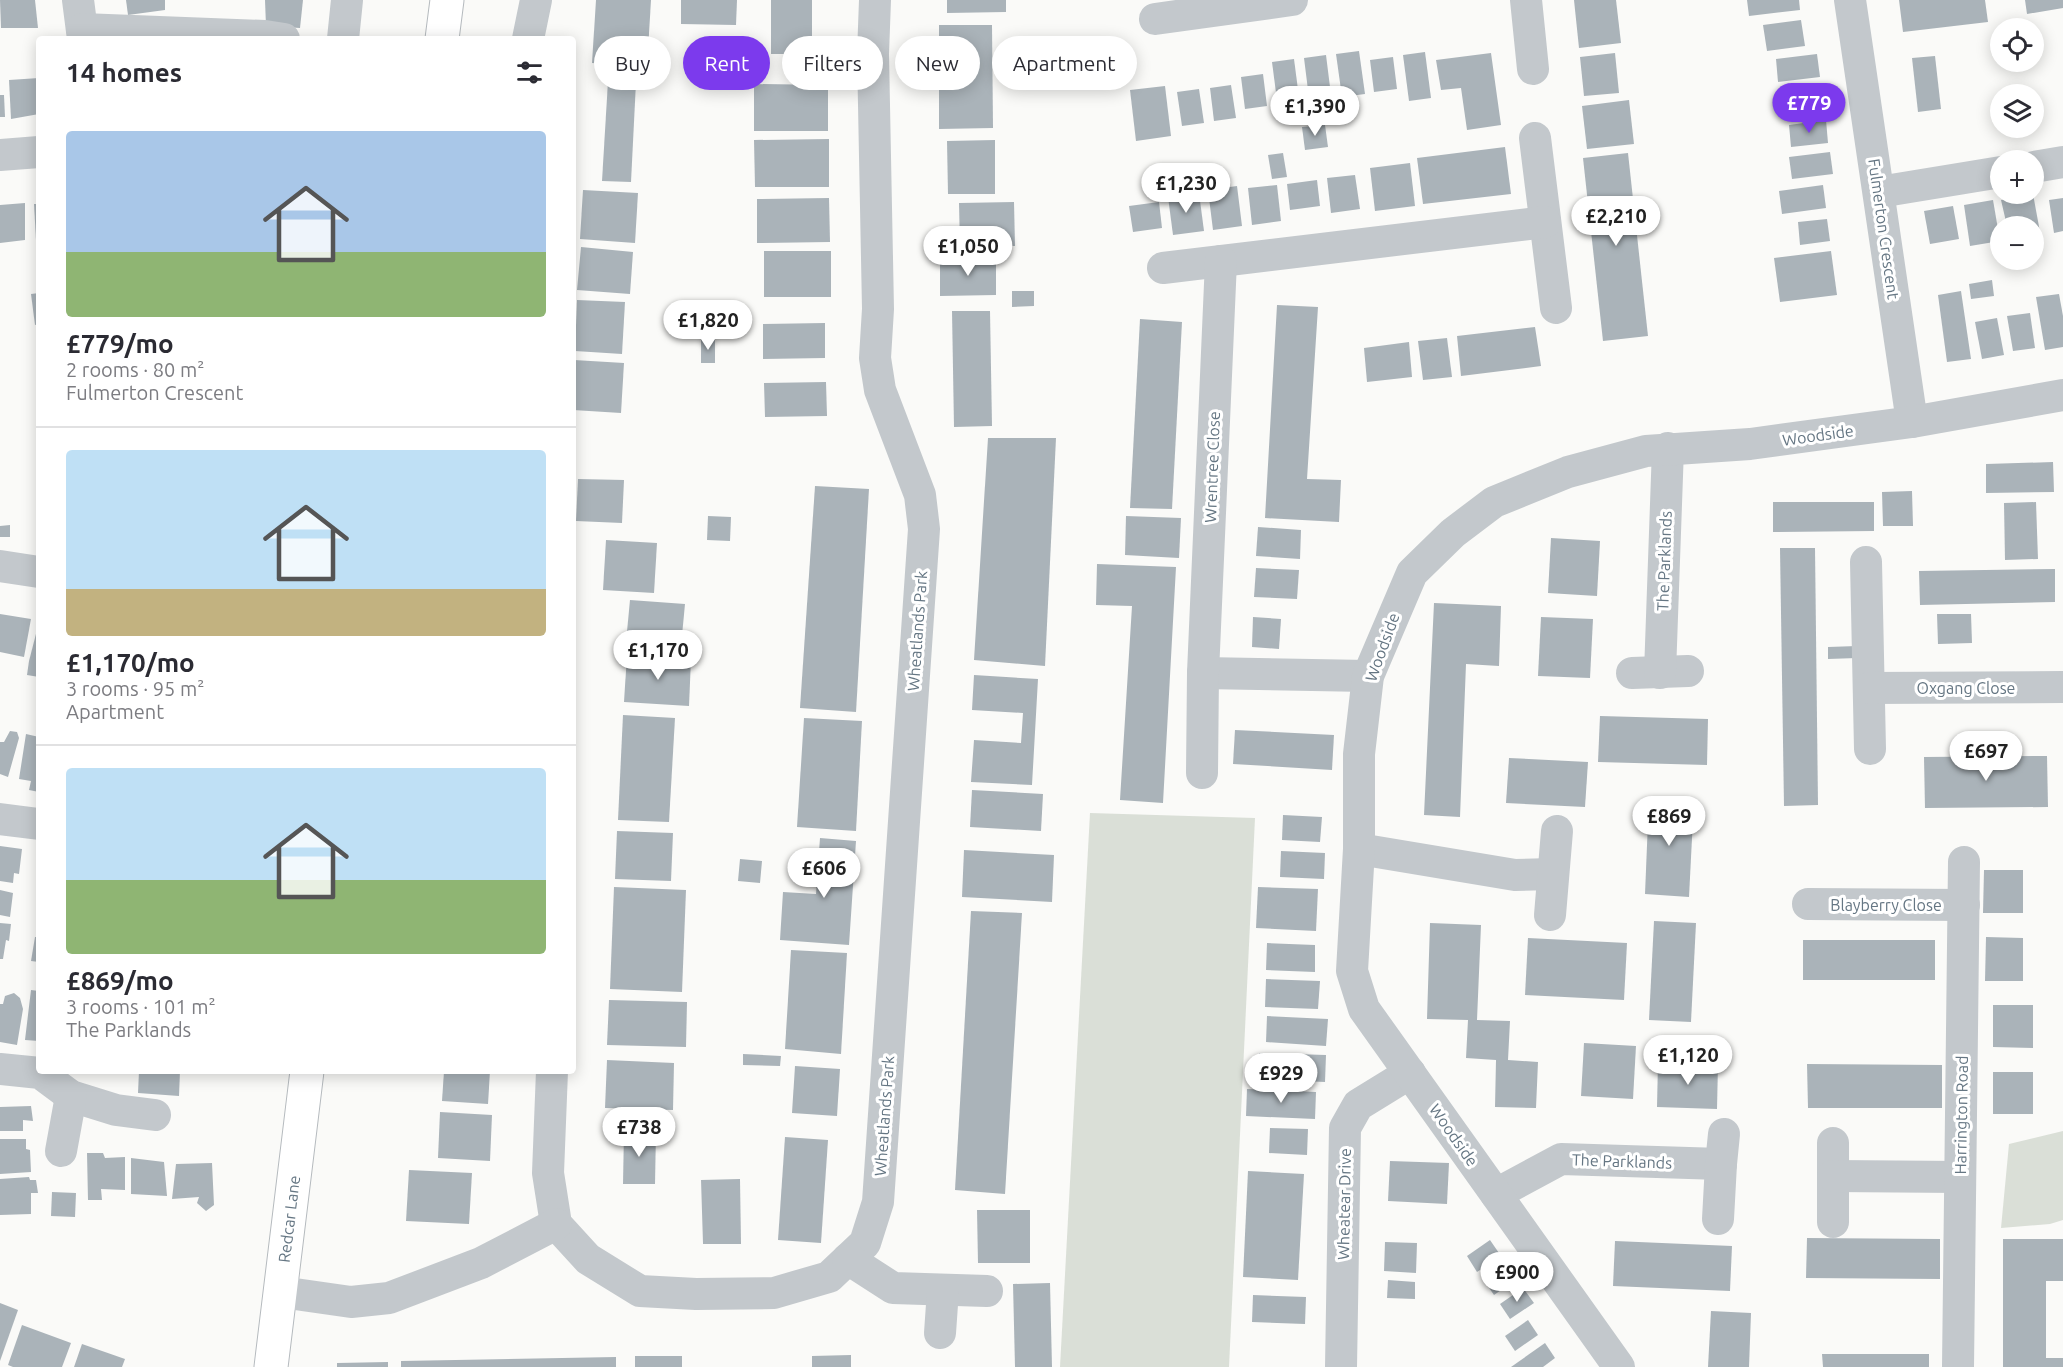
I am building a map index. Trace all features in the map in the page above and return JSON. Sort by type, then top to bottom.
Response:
[{"type":"main road","points":[[442,36],[447,0]]},
{"type":"main road","name":"Redcar Lane","points":[[271,1367],[307,1074]]},
{"type":"street","points":[[343,36],[346,0]]},
{"type":"street","points":[[529,36],[536,0]]},
{"type":"street","name":"Wheatlands Park","points":[[556,1224],[588,1259],[640,1291],[696,1294],[774,1293],[830,1277],[865,1243],[878,1203],[924,529],[920,495],[879,390],[875,358],[878,309],[873,54],[875,0]]},
{"type":"street","points":[[1155,18],[1207,6],[1292,0]]},
{"type":"street","points":[[1526,0],[1533,69]]},
{"type":"street","name":"Fulmerton Crescent","points":[[1850,0],[1912,422]]},
{"type":"street","points":[[81,23],[265,36]]},
{"type":"street","points":[[1535,138],[1556,308]]},
{"type":"street","points":[[0,155],[36,152]]},
{"type":"street","points":[[2044,165],[2063,162]]},
{"type":"street","points":[[1879,192],[1990,174]]},
{"type":"street","points":[[1163,268],[1545,222]]},
{"type":"street","name":"Wrentree Close","points":[[1202,773],[1203,673],[1221,261]]},
{"type":"street","name":"Woodside","points":[[1619,1367],[1364,1009],[1352,971],[1359,849],[1359,754],[1368,676],[1412,573],[1454,533],[1494,502],[1568,472],[1646,451],[1750,444],[1912,422],[2063,395]]},
{"type":"street","name":"The Parklands","points":[[1660,672],[1668,448]]},
{"type":"street","points":[[1866,562],[1870,749]]},
{"type":"street","points":[[0,566],[36,572]]},
{"type":"street","points":[[1203,673],[1368,676]]},
{"type":"street","name":"Oxgang Close","points":[[1869,688],[2063,687]]},
{"type":"street","points":[[0,819],[36,824]]},
{"type":"street","points":[[1550,915],[1557,831]]},
{"type":"street","points":[[1359,849],[1515,875],[1553,874]]},
{"type":"street","name":"Harrington Road","points":[[1958,1367],[1964,862]]},
{"type":"street","name":"Blayberry Close","points":[[1808,904],[1964,905]]},
{"type":"street","points":[[0,1069],[36,1073]]},
{"type":"street","name":"Wheatear Drive","points":[[1341,1367],[1345,1128],[1358,1105],[1410,1073]]},
{"type":"street","points":[[41,1074],[71,1096],[117,1110],[155,1115]]},
{"type":"street","points":[[281,1292],[351,1302],[389,1298],[481,1263],[556,1224],[548,1173],[552,1074]]},
{"type":"street","points":[[61,1151],[71,1096]]},
{"type":"street","points":[[1833,1143],[1833,1222]]},
{"type":"street","name":"The Parklands","points":[[1496,1194],[1562,1159],[1722,1149],[1718,1219]]},
{"type":"street","points":[[1833,1176],[1960,1177]]},
{"type":"street","points":[[848,1259],[893,1288],[987,1291]]},
{"type":"street","points":[[940,1333],[943,1290]]},
{"type":"shaded area","points":[[1090,813],[1255,818],[1229,1367],[1060,1367]]},
{"type":"shaded area","points":[[2063,1131],[2063,1220],[2050,1224],[2001,1228],[2009,1144]]},
{"type":"building","points":[[0,0],[35,0],[38,28],[1,28]]},
{"type":"building","points":[[126,0],[165,0],[165,10],[128,15]]},
{"type":"building","points":[[265,0],[303,0],[300,28],[266,26]]},
{"type":"building","points":[[596,0],[651,0],[649,36],[594,36],[594,63],[592,63]]},
{"type":"building","points":[[681,0],[737,0],[736,25],[681,24]]},
{"type":"building","points":[[771,0],[812,0],[812,36],[782,36],[782,54],[771,54]]},
{"type":"building","points":[[947,0],[1006,0],[1006,12],[947,13]]},
{"type":"building","points":[[1574,0],[1616,0],[1621,43],[1579,48]]},
{"type":"building","points":[[1747,0],[1799,0],[1800,10],[1749,16]]},
{"type":"building","points":[[1899,0],[1985,0],[1988,22],[1903,32]]},
{"type":"building","points":[[2025,0],[2063,0],[2063,8],[2027,14]]},
{"type":"building","points":[[1801,20],[1805,46],[1767,51],[1763,25]]},
{"type":"building","points":[[939,25],[992,25],[993,128],[939,129],[939,90],[980,90],[980,36],[939,36]]},
{"type":"building","points":[[1359,51],[1365,94],[1342,97],[1336,54]]},
{"type":"building","points":[[1425,52],[1431,98],[1409,101],[1403,55]]},
{"type":"building","points":[[1491,53],[1501,125],[1467,130],[1461,88],[1441,90],[1436,60]]},
{"type":"building","points":[[1615,53],[1619,93],[1584,96],[1580,57]]},
{"type":"building","points":[[1817,54],[1820,77],[1778,82],[1776,59]]},
{"type":"building","points":[[1326,55],[1330,87],[1308,90],[1304,58]]},
{"type":"building","points":[[1935,56],[1941,109],[1918,112],[1912,58]]},
{"type":"building","points":[[1393,57],[1397,89],[1374,92],[1370,60]]},
{"type":"building","points":[[1294,59],[1300,105],[1278,108],[1272,62]]},
{"type":"building","points":[[1263,74],[1267,106],[1245,109],[1241,77]]},
{"type":"building","points":[[36,78],[36,115],[11,119],[9,80]]},
{"type":"building","points":[[770,84],[782,84],[782,90],[828,90],[828,131],[754,131],[754,90],[770,90]]},
{"type":"building","points":[[1231,85],[1236,118],[1214,121],[1210,88]]},
{"type":"building","points":[[1165,86],[1171,136],[1136,141],[1130,90]]},
{"type":"building","points":[[1822,87],[1824,111],[1795,114],[1792,91]]},
{"type":"building","points":[[1199,89],[1204,123],[1182,126],[1177,92]]},
{"type":"building","points":[[607,90],[636,90],[631,182],[602,181]]},
{"type":"building","points":[[0,95],[4,95],[5,117],[0,117]]},
{"type":"building","points":[[1629,100],[1634,144],[1587,149],[1582,106]]},
{"type":"building","points":[[1826,120],[1828,143],[1791,147],[1789,125]]},
{"type":"building","points":[[1325,125],[1328,147],[1305,150],[1302,127]]},
{"type":"building","points":[[829,139],[829,187],[755,187],[754,140]]},
{"type":"building","points":[[995,140],[995,194],[948,194],[947,141]]},
{"type":"building","points":[[1505,147],[1511,194],[1423,204],[1417,158]]},
{"type":"building","points":[[1830,152],[1833,174],[1792,179],[1789,157]]},
{"type":"building","points":[[1283,153],[1287,177],[1272,179],[1268,155]]},
{"type":"building","points":[[1628,153],[1648,336],[1603,341],[1583,158]]},
{"type":"building","points":[[1410,163],[1415,206],[1375,211],[1370,168]]},
{"type":"building","points":[[1355,175],[1360,209],[1331,213],[1327,178]]},
{"type":"building","points":[[1317,180],[1320,206],[1290,210],[1287,184]]},
{"type":"building","points":[[1277,185],[1281,221],[1252,225],[1248,188]]},
{"type":"building","points":[[1823,185],[1826,208],[1782,214],[1779,191]]},
{"type":"building","points":[[1237,186],[1242,226],[1213,230],[1208,190]]},
{"type":"building","points":[[583,190],[638,193],[635,243],[580,239]]},
{"type":"building","points":[[1199,193],[1204,231],[1173,235],[1168,197]]},
{"type":"building","points":[[829,198],[830,242],[757,243],[757,199]]},
{"type":"building","points":[[2063,198],[2063,231],[2054,233],[2049,200]]},
{"type":"building","points":[[1990,201],[1990,204],[1994,204],[1996,216],[1990,216],[1990,243],[1970,246],[1964,205]]},
{"type":"building","points":[[1014,202],[1015,246],[960,247],[959,203]]},
{"type":"building","points":[[1159,202],[1162,228],[1133,232],[1129,206]]},
{"type":"building","points":[[25,203],[25,240],[0,243],[0,205]]},
{"type":"building","points":[[34,204],[36,204],[36,240]]},
{"type":"building","points":[[2002,204],[2035,204],[2037,216],[2005,216]]},
{"type":"building","points":[[1953,206],[1959,239],[1930,244],[1924,211]]},
{"type":"building","points":[[1827,219],[1830,241],[1800,245],[1798,222]]},
{"type":"building","points":[[581,247],[633,252],[630,294],[577,290]]},
{"type":"building","points":[[764,251],[831,251],[831,297],[764,297]]},
{"type":"building","points":[[1831,251],[1837,295],[1780,302],[1774,258]]},
{"type":"building","points":[[996,257],[996,295],[940,296],[940,258]]},
{"type":"building","points":[[1992,280],[1994,296],[1971,299],[1969,284]]},
{"type":"building","points":[[1012,291],[1034,291],[1034,306],[1012,307]]},
{"type":"building","points":[[1961,291],[1971,359],[1947,362],[1938,295]]},
{"type":"building","points":[[36,293],[35,325],[31,294]]},
{"type":"building","points":[[2059,294],[2063,316],[2063,347],[2045,350],[2036,297]]},
{"type":"building","points":[[577,300],[625,302],[622,354],[576,351]]},
{"type":"building","points":[[1277,305],[1318,307],[1307,479],[1341,480],[1339,522],[1265,518]]},
{"type":"building","points":[[952,311],[990,311],[992,426],[954,427]]},
{"type":"building","points":[[2030,313],[2035,348],[2013,351],[2007,316]]},
{"type":"building","points":[[1997,318],[2004,355],[1982,359],[1975,322]]},
{"type":"building","points":[[1140,319],[1182,322],[1172,509],[1130,508]]},
{"type":"building","points":[[825,323],[825,358],[763,359],[763,324]]},
{"type":"building","points":[[1535,327],[1541,366],[1461,376],[1457,336]]},
{"type":"building","points":[[701,338],[715,338],[715,363],[701,363]]},
{"type":"building","points":[[1447,338],[1452,377],[1423,380],[1418,341]]},
{"type":"building","points":[[1409,342],[1412,377],[1367,382],[1364,348]]},
{"type":"building","points":[[576,360],[624,363],[621,413],[576,410]]},
{"type":"building","points":[[826,382],[827,416],[765,417],[764,383]]},
{"type":"building","points":[[988,438],[1056,438],[1045,666],[974,660]]},
{"type":"building","points":[[2053,462],[2054,492],[1986,493],[1986,464]]},
{"type":"building","points":[[578,479],[624,480],[622,523],[576,521]]},
{"type":"building","points":[[815,486],[869,489],[856,712],[800,708]]},
{"type":"building","points":[[1912,491],[1913,526],[1883,526],[1882,492]]},
{"type":"building","points":[[1773,502],[1874,502],[1874,531],[1773,532]]},
{"type":"building","points":[[2036,502],[2038,559],[2005,560],[2004,503]]},
{"type":"building","points":[[708,516],[731,517],[730,541],[707,540]]},
{"type":"building","points":[[1126,516],[1181,518],[1179,558],[1125,555]]},
{"type":"building","points":[[10,525],[10,537],[0,537],[0,526]]},
{"type":"building","points":[[1258,527],[1301,530],[1300,559],[1256,556]]},
{"type":"building","points":[[1551,538],[1600,541],[1597,596],[1548,593]]},
{"type":"building","points":[[606,540],[657,543],[654,593],[603,590]]},
{"type":"building","points":[[1780,548],[1815,548],[1818,805],[1784,806]]},
{"type":"building","points":[[1097,564],[1176,567],[1163,803],[1120,800],[1132,606],[1096,605]]},
{"type":"building","points":[[1256,568],[1299,570],[1297,599],[1254,597]]},
{"type":"building","points":[[2055,569],[2055,602],[1920,605],[1919,571]]},
{"type":"building","points":[[630,600],[685,604],[681,646],[626,642]]},
{"type":"building","points":[[1434,603],[1501,606],[1499,666],[1466,664],[1460,817],[1424,815]]},
{"type":"building","points":[[0,614],[31,619],[24,657],[0,652]]},
{"type":"building","points":[[1937,614],[1971,614],[1972,643],[1938,644]]},
{"type":"building","points":[[1253,617],[1281,619],[1279,649],[1252,647]]},
{"type":"building","points":[[1541,617],[1593,619],[1590,678],[1538,676]]},
{"type":"building","points":[[36,634],[36,676],[27,675]]},
{"type":"building","points":[[1857,646],[1857,658],[1828,659],[1828,647]]},
{"type":"building","points":[[627,655],[691,659],[689,706],[624,702]]},
{"type":"building","points":[[974,675],[1038,679],[1032,785],[971,782],[974,740],[1021,743],[1023,713],[972,710]]},
{"type":"building","points":[[623,715],[675,718],[669,822],[618,820]]},
{"type":"building","points":[[1600,716],[1708,719],[1707,765],[1598,762]]},
{"type":"building","points":[[804,718],[862,721],[856,831],[797,827]]},
{"type":"building","points":[[1235,730],[1334,735],[1332,770],[1233,764]]},
{"type":"building","points":[[10,731],[17,732],[19,738],[8,777],[0,774],[0,742],[4,742]]},
{"type":"building","points":[[26,734],[36,736],[36,791],[29,790],[31,781],[19,779]]},
{"type":"building","points":[[2047,756],[2048,807],[1925,808],[1924,757]]},
{"type":"building","points":[[1509,758],[1588,762],[1585,807],[1506,803]]},
{"type":"building","points":[[972,790],[1043,794],[1041,831],[970,827]]},
{"type":"building","points":[[1649,797],[1694,799],[1689,897],[1645,894]]},
{"type":"building","points":[[1283,815],[1322,817],[1320,842],[1282,840]]},
{"type":"building","points":[[617,831],[673,833],[671,881],[615,879]]},
{"type":"building","points":[[820,838],[856,841],[849,945],[780,940],[783,892],[816,894]]},
{"type":"building","points":[[0,846],[22,849],[19,874],[14,873],[13,883],[0,881]]},
{"type":"building","points":[[964,850],[1054,855],[1052,902],[962,897]]},
{"type":"building","points":[[1281,851],[1325,853],[1324,879],[1280,877]]},
{"type":"building","points":[[740,859],[762,861],[760,883],[738,881]]},
{"type":"building","points":[[1984,870],[2023,870],[2023,913],[1983,913]]},
{"type":"building","points":[[614,887],[686,890],[682,992],[610,989]]},
{"type":"building","points":[[1258,887],[1318,889],[1316,931],[1256,928]]},
{"type":"building","points":[[0,890],[13,893],[10,917],[0,915]]},
{"type":"building","points":[[971,911],[1022,913],[1005,1194],[955,1190]]},
{"type":"building","points":[[1654,921],[1696,923],[1691,1022],[1649,1020]]},
{"type":"building","points":[[0,923],[11,924],[9,941],[6,940],[3,959],[0,959]]},
{"type":"building","points":[[1430,923],[1481,925],[1477,1020],[1510,1021],[1508,1060],[1538,1062],[1536,1108],[1495,1107],[1496,1060],[1466,1058],[1468,1020],[1427,1019]]},
{"type":"building","points":[[35,937],[36,937],[36,962],[31,961]]},
{"type":"building","points":[[1986,937],[2023,938],[2023,981],[1985,981]]},
{"type":"building","points":[[1528,938],[1627,943],[1624,1000],[1525,995]]},
{"type":"building","points":[[1803,940],[1935,940],[1935,980],[1803,980]]},
{"type":"building","points":[[1267,943],[1315,945],[1315,972],[1266,970]]},
{"type":"building","points":[[791,950],[847,953],[841,1054],[785,1049]]},
{"type":"building","points":[[1266,979],[1320,981],[1318,1009],[1265,1007]]},
{"type":"building","points":[[31,990],[36,991],[36,1041],[25,1040]]},
{"type":"building","points":[[14,993],[20,998],[23,1009],[17,1045],[0,1042],[0,1004],[3,1004],[5,996]]},
{"type":"building","points":[[609,1000],[687,1002],[686,1047],[607,1045]]},
{"type":"building","points":[[1993,1005],[2033,1005],[2033,1048],[1993,1047]]},
{"type":"building","points":[[1267,1016],[1328,1019],[1326,1046],[1266,1042]]},
{"type":"building","points":[[1584,1043],[1636,1046],[1633,1099],[1581,1096]]},
{"type":"building","points":[[1259,1053],[1326,1055],[1325,1082],[1258,1079]]},
{"type":"building","points":[[743,1054],[781,1056],[780,1066],[743,1065]]},
{"type":"building","points":[[607,1060],[674,1063],[673,1110],[605,1108]]},
{"type":"building","points":[[1658,1062],[1718,1064],[1717,1109],[1657,1107]]},
{"type":"building","points":[[1807,1064],[1942,1065],[1942,1108],[1808,1108]]},
{"type":"building","points":[[795,1066],[840,1069],[837,1116],[792,1113]]},
{"type":"building","points":[[1993,1072],[2033,1072],[2033,1114],[1993,1114]]},
{"type":"building","points":[[139,1074],[180,1074],[179,1096],[138,1093]]},
{"type":"building","points":[[444,1074],[490,1074],[488,1104],[442,1101]]},
{"type":"building","points":[[1247,1089],[1316,1092],[1315,1119],[1246,1116]]},
{"type":"building","points":[[31,1106],[33,1121],[23,1120],[23,1131],[0,1131],[0,1107]]},
{"type":"building","points":[[440,1112],[492,1115],[490,1161],[438,1158]]},
{"type":"building","points":[[1270,1128],[1308,1129],[1307,1155],[1269,1153]]},
{"type":"building","points":[[624,1131],[656,1131],[655,1184],[623,1184]]},
{"type":"building","points":[[785,1137],[828,1140],[821,1243],[778,1240]]},
{"type":"building","points":[[0,1139],[26,1139],[26,1149],[30,1150],[31,1172],[0,1174]]},
{"type":"building","points":[[87,1153],[103,1153],[105,1158],[125,1157],[125,1190],[101,1189],[102,1200],[88,1200]]},
{"type":"building","points":[[131,1158],[164,1162],[167,1196],[131,1194]]},
{"type":"building","points":[[1390,1161],[1449,1163],[1447,1204],[1388,1201]]},
{"type":"building","points":[[212,1163],[214,1205],[206,1211],[197,1203],[199,1197],[172,1199],[176,1164]]},
{"type":"building","points":[[409,1170],[472,1173],[469,1224],[406,1221]]},
{"type":"building","points":[[1248,1171],[1304,1174],[1298,1280],[1243,1277]]},
{"type":"building","points":[[29,1177],[30,1180],[36,1180],[38,1193],[31,1193],[31,1214],[0,1215],[0,1179]]},
{"type":"building","points":[[740,1179],[741,1244],[703,1244],[701,1180]]},
{"type":"building","points":[[52,1192],[76,1193],[75,1217],[51,1216]]},
{"type":"building","points":[[977,1210],[1030,1210],[1030,1263],[978,1263]]},
{"type":"building","points":[[1807,1238],[1940,1239],[1940,1279],[1806,1278]]},
{"type":"building","points":[[2003,1239],[2063,1239],[2063,1281],[2046,1281],[2046,1358],[2063,1358],[2063,1367],[2003,1367]]},
{"type":"building","points":[[1490,1240],[1501,1256],[1477,1272],[1467,1256]]},
{"type":"building","points":[[1615,1241],[1732,1246],[1730,1291],[1613,1286]]},
{"type":"building","points":[[1385,1242],[1417,1243],[1416,1273],[1384,1271]]},
{"type":"building","points":[[1506,1263],[1517,1279],[1494,1295],[1483,1279]]},
{"type":"building","points":[[1388,1280],[1415,1282],[1415,1299],[1387,1298]]},
{"type":"building","points":[[1050,1283],[1052,1367],[1015,1367],[1013,1284]]},
{"type":"building","points":[[1523,1288],[1534,1303],[1510,1319],[1500,1304]]},
{"type":"building","points":[[1253,1295],[1306,1297],[1305,1324],[1252,1322]]},
{"type":"building","points":[[0,1303],[18,1310],[0,1361]]},
{"type":"building","points":[[1711,1311],[1751,1313],[1749,1367],[1708,1367]]},
{"type":"building","points":[[1528,1320],[1538,1335],[1515,1351],[1505,1336]]},
{"type":"building","points":[[22,1325],[71,1343],[62,1367],[13,1367],[8,1365]]},
{"type":"building","points":[[1545,1343],[1555,1358],[1543,1367],[1511,1367]]},
{"type":"building","points":[[82,1344],[125,1359],[122,1367],[74,1367]]},
{"type":"building","points":[[1822,1354],[1929,1354],[1929,1367],[1823,1367]]},
{"type":"building","points":[[851,1355],[851,1367],[812,1367],[812,1356]]},
{"type":"building","points":[[635,1356],[682,1356],[682,1367],[635,1367]]},
{"type":"building","points":[[616,1357],[616,1367],[401,1367],[401,1361]]},
{"type":"building","points":[[388,1362],[388,1367],[337,1367],[337,1363]]}]
